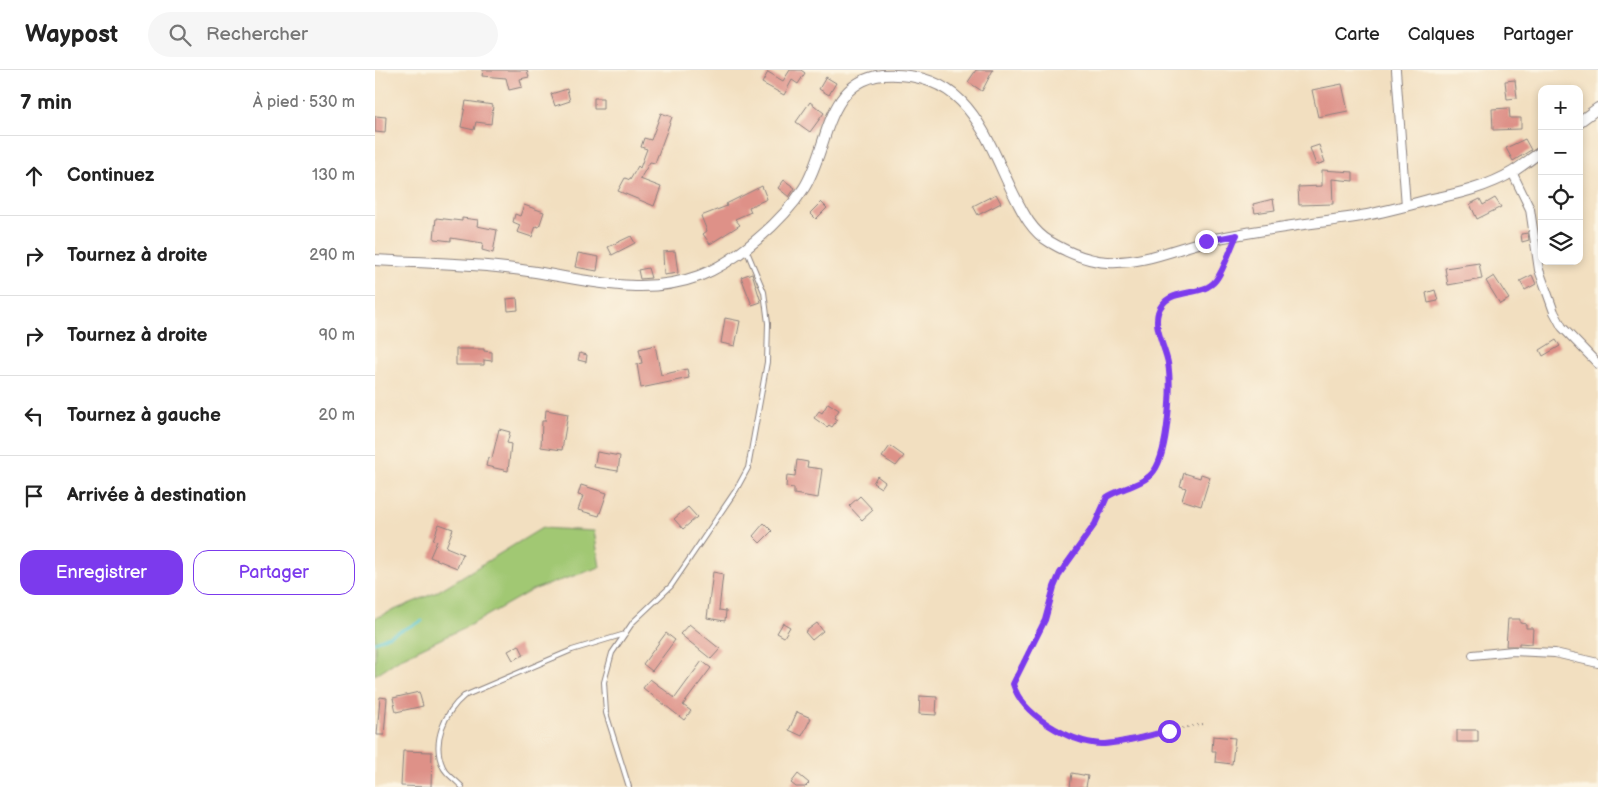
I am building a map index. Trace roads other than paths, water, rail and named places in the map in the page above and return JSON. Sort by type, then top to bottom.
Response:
[{"type":"street","points":[[1396,70],[1406,206]]},
{"type":"street","points":[[375,260],[515,269],[605,285],[633,287],[679,281],[700,276],[746,249],[792,205],[806,186],[814,168],[830,118],[842,97],[859,82],[879,75],[901,74],[927,77],[951,87],[971,107],[985,132],[1025,217],[1045,240],[1075,255],[1106,262],[1135,261],[1206,241],[1363,216],[1406,206],[1475,188],[1512,172],[1538,154]]},
{"type":"street","points":[[1583,119],[1598,108]]},
{"type":"street","points":[[1512,172],[1531,209],[1539,270],[1554,312],[1562,327],[1598,364]]},
{"type":"street","points":[[1473,655],[1513,651],[1555,653],[1587,662],[1598,663]]},
{"type":"lane","points":[[624,787],[629,786],[606,714],[604,682],[612,653],[633,622],[671,586],[736,490],[748,468],[767,362],[768,323],[764,292],[746,249]]},
{"type":"lane","points":[[462,787],[443,768],[439,747],[443,725],[453,706],[464,696],[572,650],[625,634]]},
{"type":"waterway","points":[[375,642],[422,621]]}]
